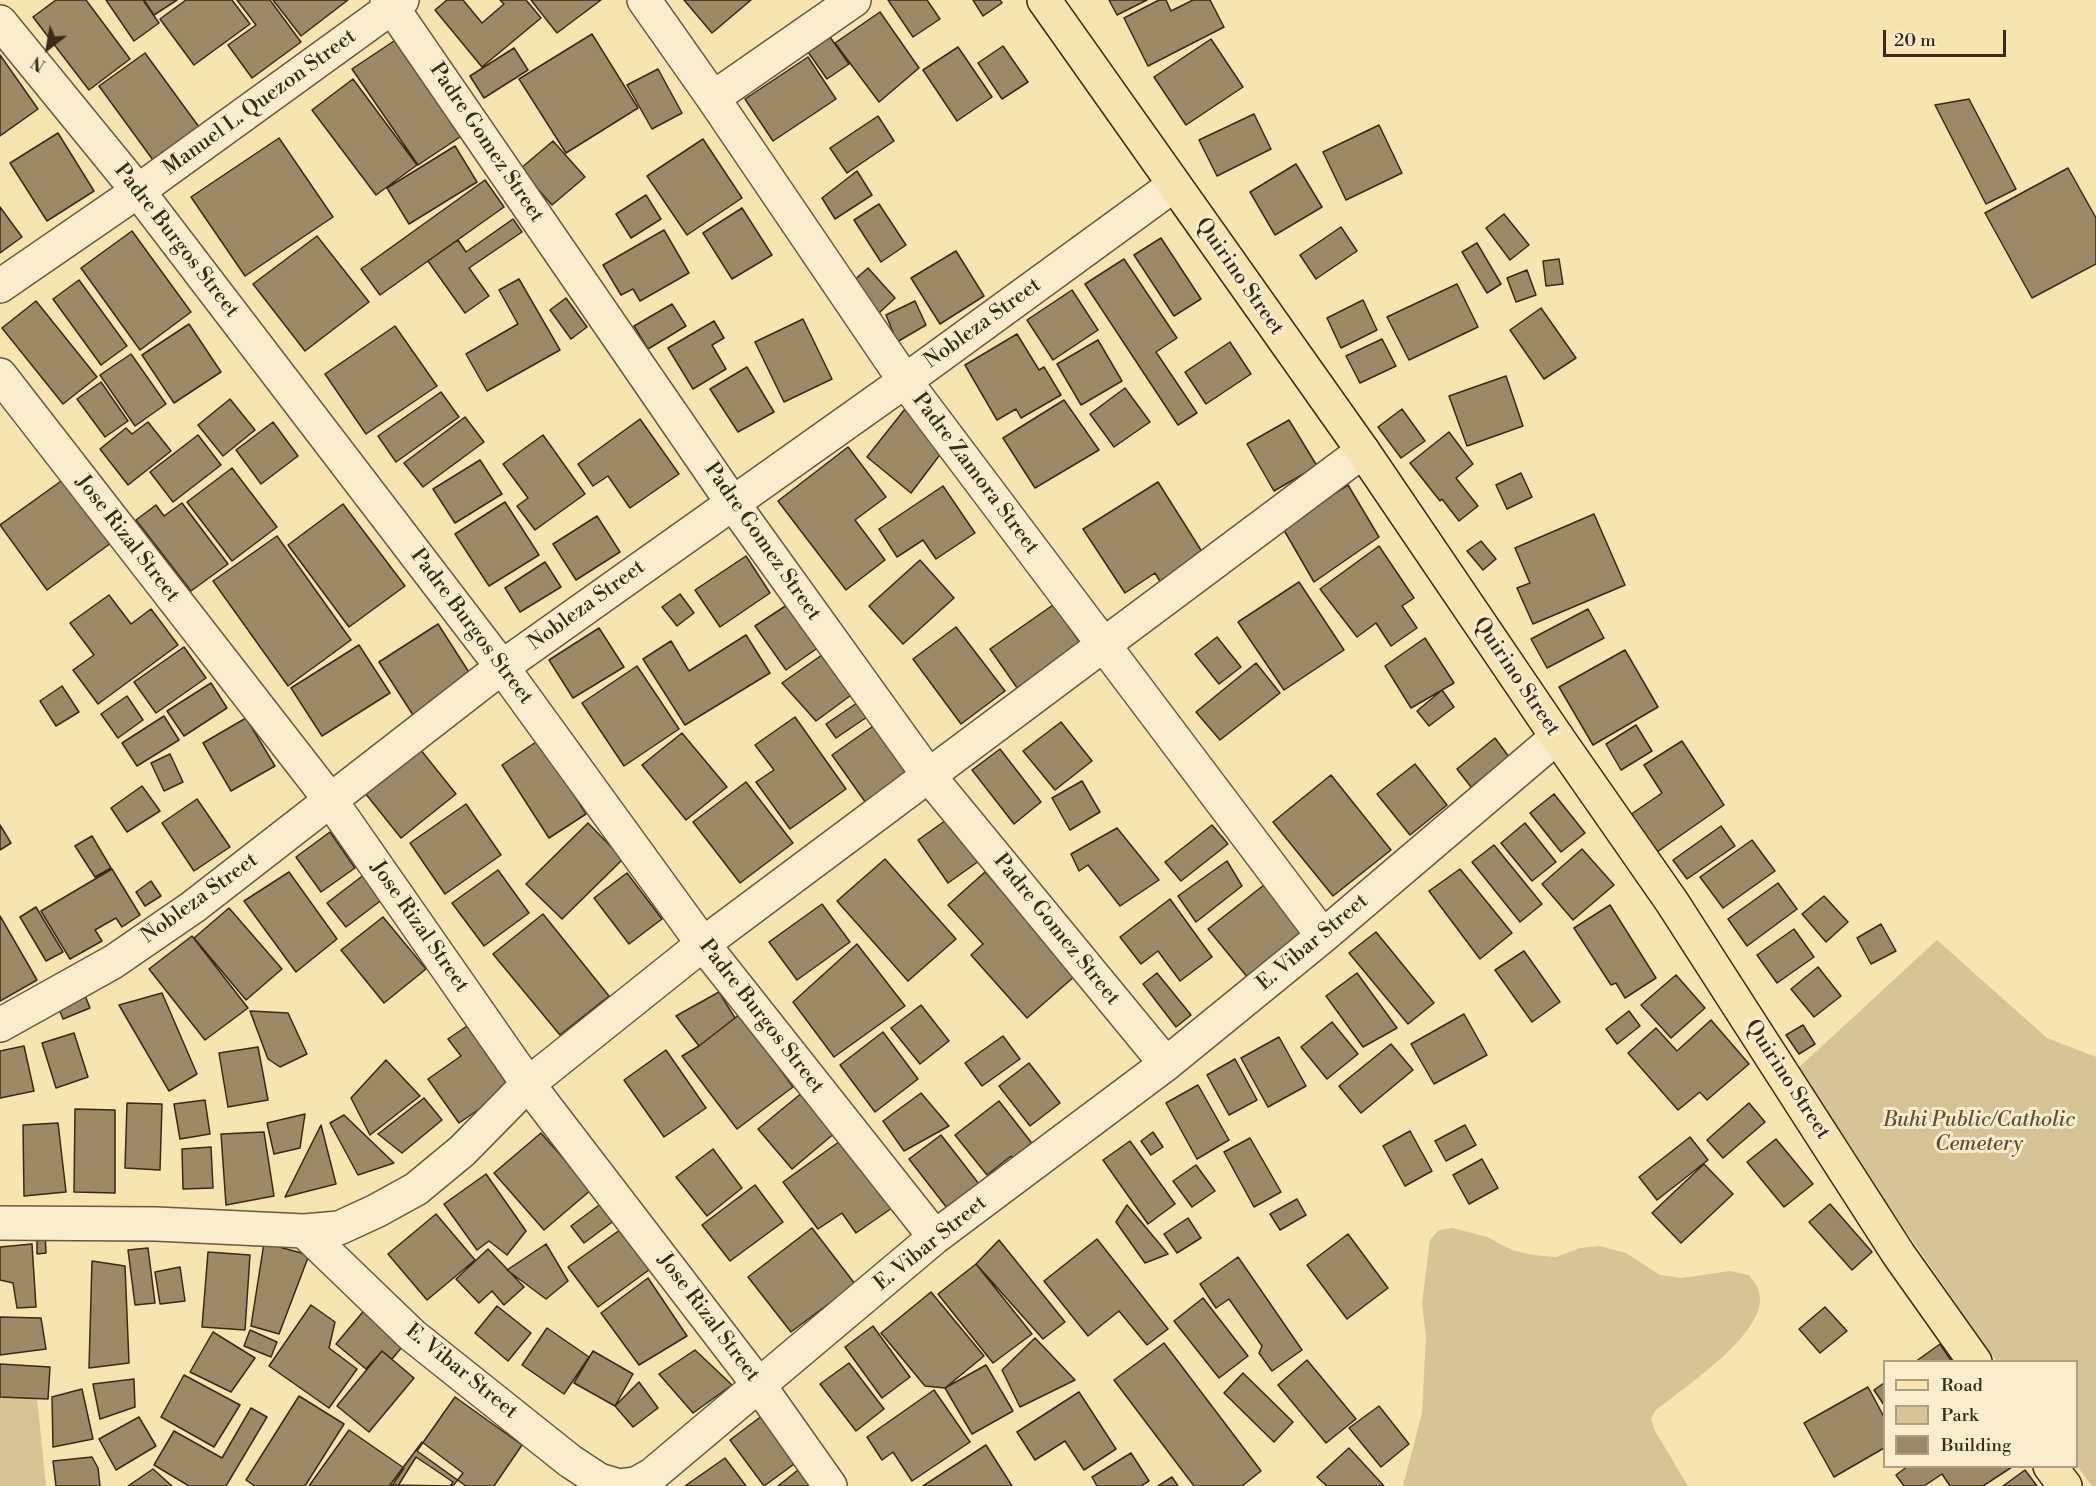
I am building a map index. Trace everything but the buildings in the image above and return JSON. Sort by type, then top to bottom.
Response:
[{"type":"main road","name":"Quirino Street","points":[[1044,0],[1363,451],[1672,902],[1899,1255],[1973,1360]]},
{"type":"main road","points":[[2051,1468],[2065,1486]]},
{"type":"street","points":[[0,7],[11,0]]},
{"type":"street","name":"Padre Zamora Street","points":[[644,0],[905,381],[1323,936]]},
{"type":"street","points":[[713,98],[854,0]]},
{"type":"street","name":"Manuel L. Quezon Street","points":[[0,286],[138,192],[394,2]]},
{"type":"street","name":"Padre Gomez Street","points":[[394,2],[732,502],[929,776],[1166,1064]]},
{"type":"street","name":"Padre Burgos Street","points":[[0,22],[138,192],[502,667],[703,944],[936,1237]]},
{"type":"street","name":"Nobleza Street","points":[[0,1025],[122,956],[193,907],[502,667],[905,381],[1174,185]]},
{"type":"street","name":"Jose Rizal Street","points":[[0,375],[331,801],[528,1084],[758,1384],[830,1486]]},
{"type":"street","points":[[0,1223],[156,1224],[304,1231],[339,1228],[376,1211],[416,1188],[462,1151],[528,1084],[703,944],[1363,451]]},
{"type":"street","name":"E. Vibar Street","points":[[304,1231],[412,1335],[570,1461],[598,1480],[620,1486],[636,1484],[652,1475],[936,1237],[1166,1064],[1323,936],[1557,737]]},
{"type":"green space","name":"Buhi Public/Catholic Cemetery","points":[[1937,940],[2047,1038],[2096,1057],[2096,1486],[2092,1486],[2078,1467],[2078,1360],[1995,1360],[1795,1071]]},
{"type":"green space","points":[[1453,1228],[1487,1237],[1512,1250],[1533,1255],[1556,1257],[1580,1248],[1599,1246],[1626,1253],[1660,1275],[1682,1278],[1730,1271],[1749,1275],[1758,1289],[1760,1300],[1756,1315],[1747,1330],[1718,1361],[1656,1410],[1651,1418],[1654,1429],[1688,1486],[1403,1486],[1422,1413],[1426,1336],[1422,1303],[1430,1240],[1439,1230]]},
{"type":"green space","points":[[0,1397],[37,1398],[46,1486],[0,1486]]}]
